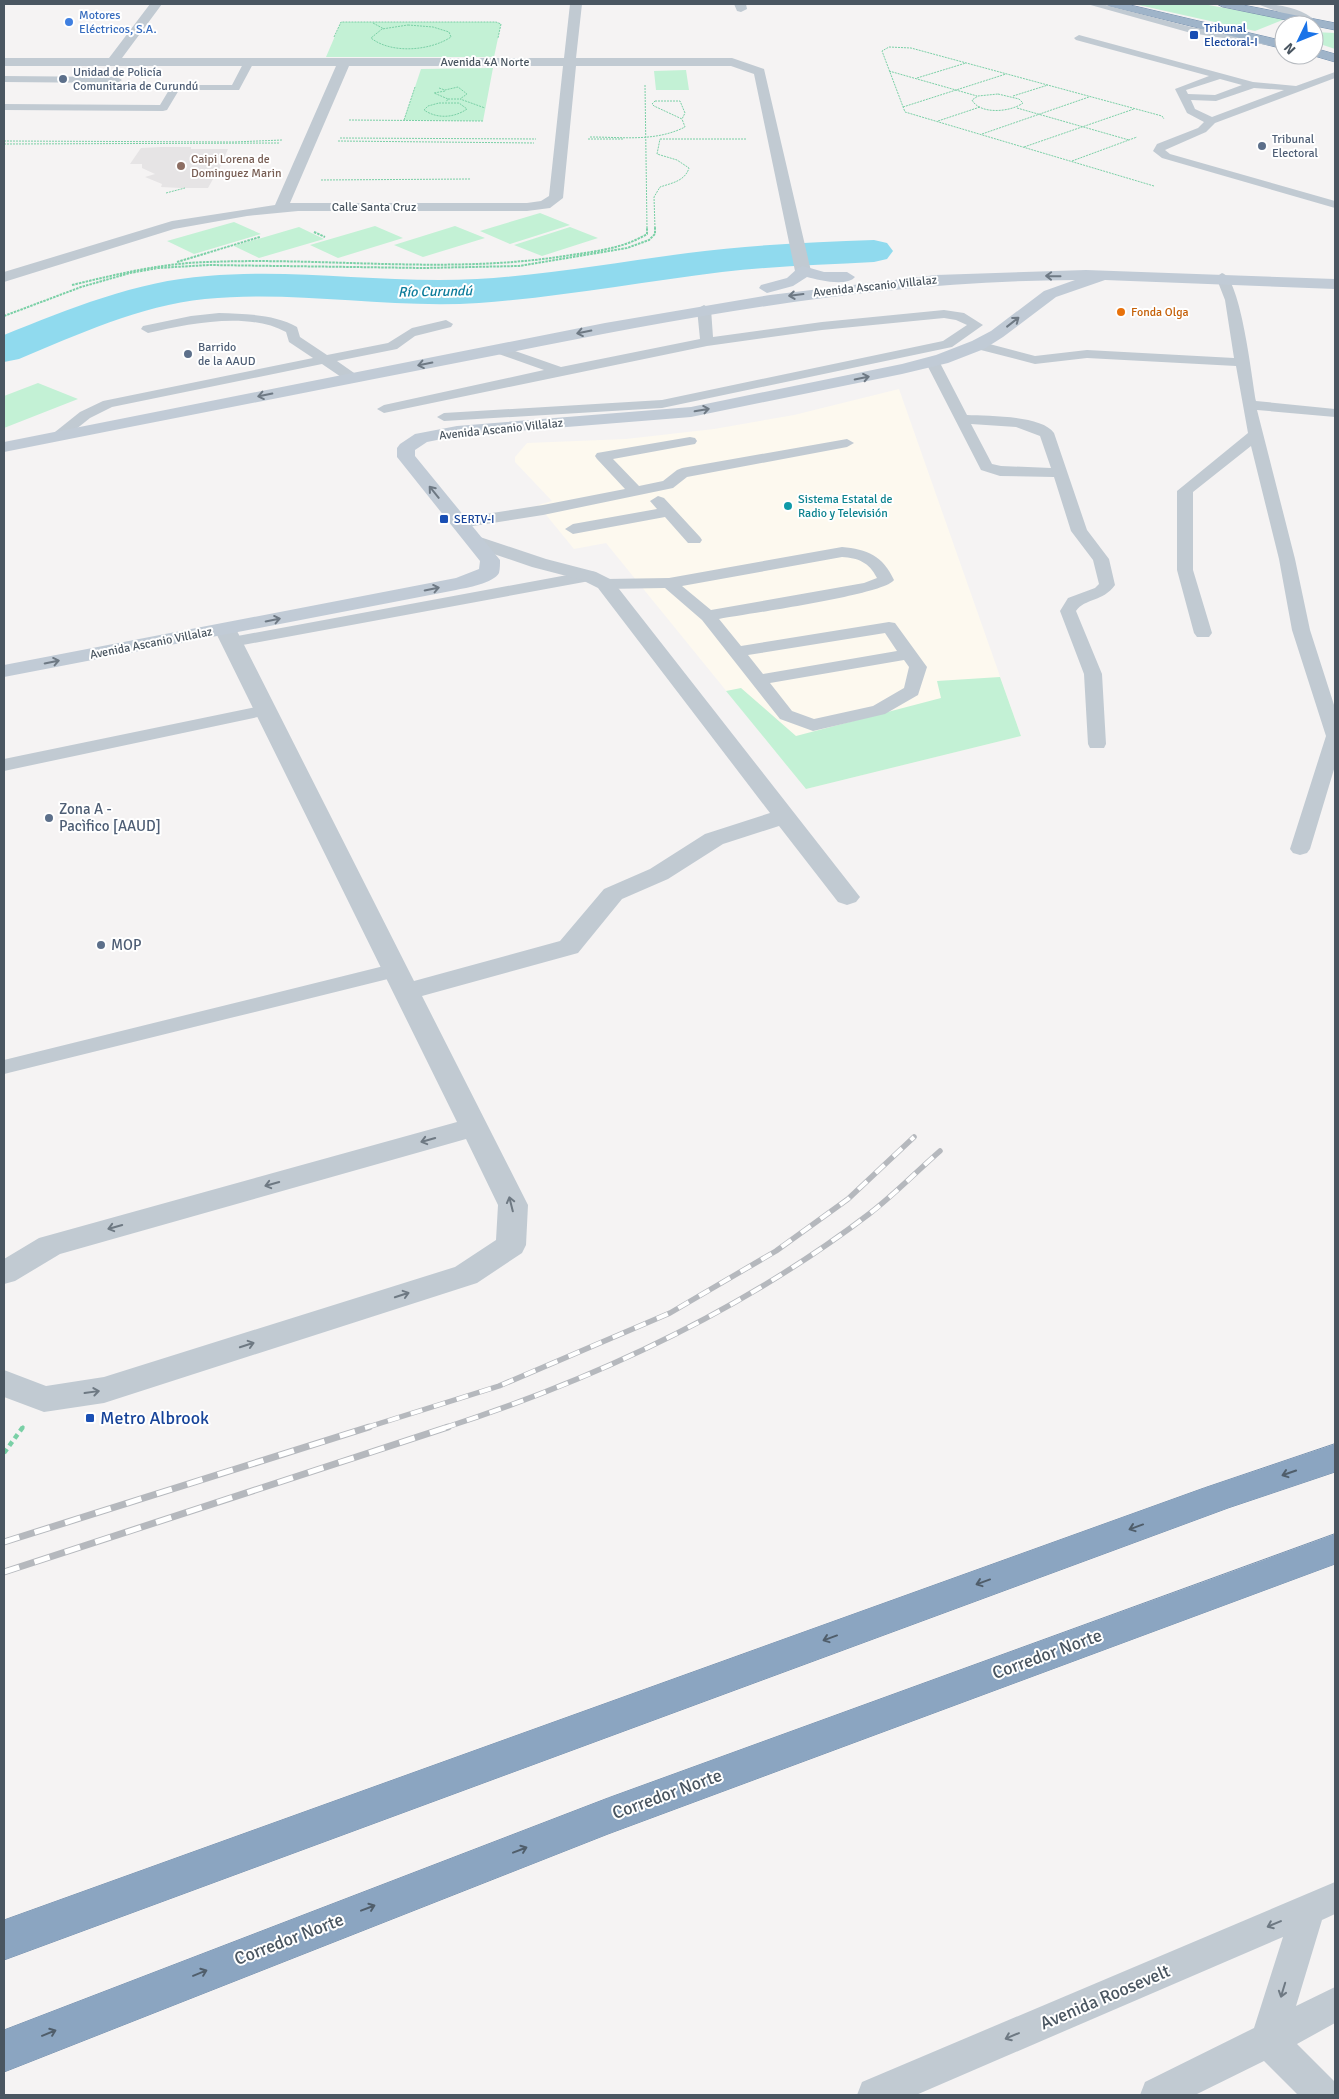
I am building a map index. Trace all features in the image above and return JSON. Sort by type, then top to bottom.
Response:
[{"type":"highway","points":[[1113,4],[1274,38]]},
{"type":"highway","points":[[1223,4],[1274,16]]},
{"type":"highway","points":[[4,1940],[1207,1501],[1335,1458]]},
{"type":"highway","name":"Corredor Norte","points":[[4,2051],[338,1919],[608,1816],[1335,1549]]},
{"type":"main road","points":[[608,327],[673,305],[785,284],[798,277],[802,268],[817,276],[835,278],[930,272],[984,277],[1018,286],[1028,294],[1033,306]]},
{"type":"main road","name":"Avenida Ascanio Villalaz","points":[[4,671],[228,635],[476,579],[489,572],[490,560],[405,453],[406,448],[421,438],[457,431],[691,412],[832,385],[932,361],[978,344],[998,334],[1033,306],[1058,290],[1101,276]]},
{"type":"main road","name":"Avenida Ascanio Villalaz","points":[[4,446],[608,327],[704,309],[826,291],[984,277],[1222,277],[1335,284]]},
{"type":"street","points":[[113,62],[156,4]]},
{"type":"street","name":"Calle Santa Cruz","points":[[4,277],[172,225],[248,212],[280,209],[527,207],[545,205],[556,198],[576,4]]},
{"type":"street","points":[[280,209],[344,62]]},
{"type":"street","name":"Avenida 4A Norte","points":[[5,63],[732,62],[760,72],[802,268]]},
{"type":"street","points":[[477,542],[597,580],[847,897]]},
{"type":"street","points":[[4,1383],[44,1399],[104,1390],[466,1275],[511,1245],[513,1205],[228,635]]},
{"type":"street","points":[[402,981],[569,947],[613,894],[659,874],[714,839],[785,816]]},
{"type":"street","points":[[5,1270],[50,1246],[475,1127]]},
{"type":"lane","points":[[1092,4],[1191,30],[1274,39]]},
{"type":"lane","points":[[1262,4],[1284,9],[1294,15]]},
{"type":"lane","points":[[1079,38],[1253,85],[1297,89]]},
{"type":"lane","points":[[4,107],[163,108],[176,87],[235,88],[249,62]]},
{"type":"lane","points":[[1335,75],[1211,121],[1202,130],[1161,146],[1160,152],[1166,156],[1335,206]]},
{"type":"lane","points":[[1211,121],[1191,111],[1180,89],[1220,76]]},
{"type":"lane","points":[[4,79],[117,80]]},
{"type":"lane","points":[[1184,97],[1216,98],[1253,85]]},
{"type":"lane","points":[[1177,172],[1194,164]]},
{"type":"lane","points":[[1222,277],[1232,300],[1241,362],[1256,434],[1287,559],[1301,630],[1335,736],[1300,849]]},
{"type":"lane","points":[[704,309],[707,342]]},
{"type":"lane","points":[[384,410],[560,371],[707,342],[822,326],[944,314],[959,316],[976,325],[947,344],[662,404],[444,418]]},
{"type":"lane","points":[[148,329],[192,318],[235,316],[287,326],[292,330],[294,339],[352,378]]},
{"type":"lane","points":[[60,436],[85,414],[108,404],[392,346],[400,338],[418,329],[446,324]]},
{"type":"lane","points":[[978,344],[1035,360],[1086,354],[1241,362]]},
{"type":"lane","points":[[498,349],[560,371]]},
{"type":"lane","points":[[932,361],[986,467],[1000,471],[1059,473]]},
{"type":"lane","points":[[428,400],[457,431]]},
{"type":"lane","points":[[1250,404],[1335,413]]},
{"type":"lane","points":[[961,419],[1016,423],[1047,433],[1080,531],[1101,559],[1107,585],[1101,592],[1074,602],[1068,611],[1093,674],[1097,744]]},
{"type":"lane","points":[[1204,633],[1185,570],[1185,491],[1256,434]]},
{"type":"lane","points":[[690,441],[602,456],[668,512],[694,540]]},
{"type":"lane","points":[[668,485],[682,473],[847,443]]},
{"type":"lane","points":[[756,476],[771,470],[774,463],[768,457]]},
{"type":"lane","points":[[460,523],[542,510],[668,485],[692,486],[737,478]]},
{"type":"lane","points":[[573,530],[668,512]]},
{"type":"lane","points":[[228,635],[597,580],[669,583],[842,552],[860,553],[880,566],[886,580],[868,587],[708,616]]},
{"type":"lane","points":[[669,583],[708,616],[736,652],[759,680],[786,715],[813,726],[879,710],[912,691],[918,667],[889,627],[736,652]]},
{"type":"lane","points":[[759,680],[909,654]]},
{"type":"lane","points":[[4,765],[266,710]]},
{"type":"lane","points":[[4,1067],[402,981]]},
{"type":"lane","points":[[1268,2040],[1322,1904]]},
{"type":"lane","name":"Avenida Roosevelt","points":[[874,2095],[1322,1904]]},
{"type":"lane","points":[[1158,2095],[1335,2004]]},
{"type":"lane","points":[[1268,2040],[1323,2095]]},
{"type":"path","points":[[370,22],[384,29]]},
{"type":"path","points":[[1154,186],[905,112],[882,51],[889,47],[911,48],[1162,116],[1166,121]]},
{"type":"path","points":[[72,285],[140,268],[172,264],[268,262],[512,264],[616,248],[632,243],[647,234],[644,62]]},
{"type":"path","points":[[916,79],[966,63]]},
{"type":"path","points":[[889,71],[978,96],[998,94],[1013,96],[1022,101],[1021,106],[1017,108]]},
{"type":"path","points":[[903,107],[1006,74]]},
{"type":"path","points":[[404,120],[418,80]]},
{"type":"path","points":[[1013,96],[1048,85]]},
{"type":"path","points":[[436,87],[446,90]]},
{"type":"path","points":[[460,99],[466,94],[458,87],[434,93],[448,99],[460,99],[485,108]]},
{"type":"path","points":[[978,96],[972,100],[980,107]]},
{"type":"path","points":[[981,134],[1091,97]]},
{"type":"path","points":[[338,132],[334,141],[403,140],[478,144],[660,137],[675,133],[685,127],[682,119],[670,112],[655,108],[652,104],[656,101],[680,101],[685,114],[682,119]]},
{"type":"path","points":[[446,102],[467,107],[466,111],[449,116],[428,114],[424,110],[428,106],[446,102]]},
{"type":"path","points":[[938,121],[980,107],[1003,110],[1017,108],[1130,140]]},
{"type":"path","points":[[1024,147],[1134,109]]},
{"type":"path","points":[[449,116],[450,120]]},
{"type":"path","points":[[343,120],[483,120]]},
{"type":"path","points":[[1072,161],[1138,137]]},
{"type":"path","points":[[646,138],[775,139]]},
{"type":"path","points":[[4,316],[81,287],[130,273],[158,268],[209,265],[424,268],[519,266],[627,248],[649,240],[654,234],[654,197],[660,187],[677,182],[687,175],[688,168],[676,160],[657,154],[660,139]]},
{"type":"path","points":[[4,143],[234,145],[310,140]]},
{"type":"path","points":[[321,172],[318,180],[471,179]]},
{"type":"path","points":[[166,193],[185,188]]},
{"type":"path","points":[[172,264],[262,237]]},
{"type":"shaded area","name":"Caipi Lorena de Dominguez Marin","points":[[141,148],[228,149],[218,172],[215,172],[208,188],[181,188],[161,187],[162,184],[145,177],[155,174],[142,168],[142,164],[130,164]]},
{"type":"shaded area","points":[[899,389],[1021,736],[806,789],[606,543],[574,549],[538,505],[552,501],[515,462],[515,457],[527,443],[626,439],[714,429],[794,415]]},
{"type":"green space","points":[[1134,4],[1203,4],[1274,17],[1274,23],[1255,31]]},
{"type":"green space","points":[[341,22],[496,22],[501,24],[494,57],[326,57]]},
{"type":"green space","points":[[1324,32],[1335,33],[1335,49],[1324,45]]},
{"type":"green space","points":[[493,68],[483,121],[404,120],[421,69]]},
{"type":"green space","points":[[686,70],[689,90],[656,90],[654,71]]},
{"type":"green space","points":[[540,213],[570,225],[510,244],[480,231]]},
{"type":"green space","points":[[234,222],[261,234],[194,254],[167,241]]},
{"type":"green space","points":[[375,226],[403,238],[338,258],[310,245]]},
{"type":"green space","points":[[455,226],[485,238],[423,257],[394,245]]},
{"type":"green space","points":[[299,227],[324,239],[259,258],[234,246]]},
{"type":"green space","points":[[570,227],[598,238],[542,256],[514,245]]},
{"type":"green space","points":[[38,383],[78,399],[4,428],[4,396]]},
{"type":"green space","points":[[1000,677],[1021,736],[806,789],[726,691],[741,688],[796,736],[941,698],[937,681]]},
{"type":"waterway","name":"Río Curundú","points":[[4,350],[125,304],[167,293],[205,287],[282,285],[399,291],[477,291],[547,284],[723,261],[788,255],[874,251]]},
{"type":"railway","points":[[365,1428],[499,1386],[670,1313],[776,1251],[848,1199],[914,1137]]},
{"type":"railway","points":[[444,1428],[556,1388],[666,1339],[719,1311],[820,1249],[869,1214],[940,1151]]},
{"type":"railway","points":[[4,1542],[369,1427]]},
{"type":"railway","points":[[4,1572],[448,1427]]},
{"type":"place","name":"Motores Eléctricos, S.A.","points":[[69,22]]},
{"type":"place","name":"Tribunal Electoral-I","points":[[1194,35]]},
{"type":"place","name":"Unidad de Policía Comunitaria de Curundú","points":[[63,79]]},
{"type":"place","name":"Tribunal Electoral","points":[[1262,146]]},
{"type":"place","name":"Caipi Lorena de Dominguez Marin","points":[[181,166]]},
{"type":"place","name":"Fonda Olga","points":[[1121,312]]},
{"type":"place","name":"Barrido de la AAUD","points":[[188,354]]},
{"type":"place","name":"Sistema Estatal de Radio y Televisión","points":[[788,506]]},
{"type":"place","name":"SERTV-I","points":[[444,519]]},
{"type":"place","name":"Zona A - Pacìfico [AAUD]","points":[[49,818]]},
{"type":"place","name":"MOP","points":[[101,945]]},
{"type":"place","name":"Metro Albrook","points":[[90,1418]]}]
